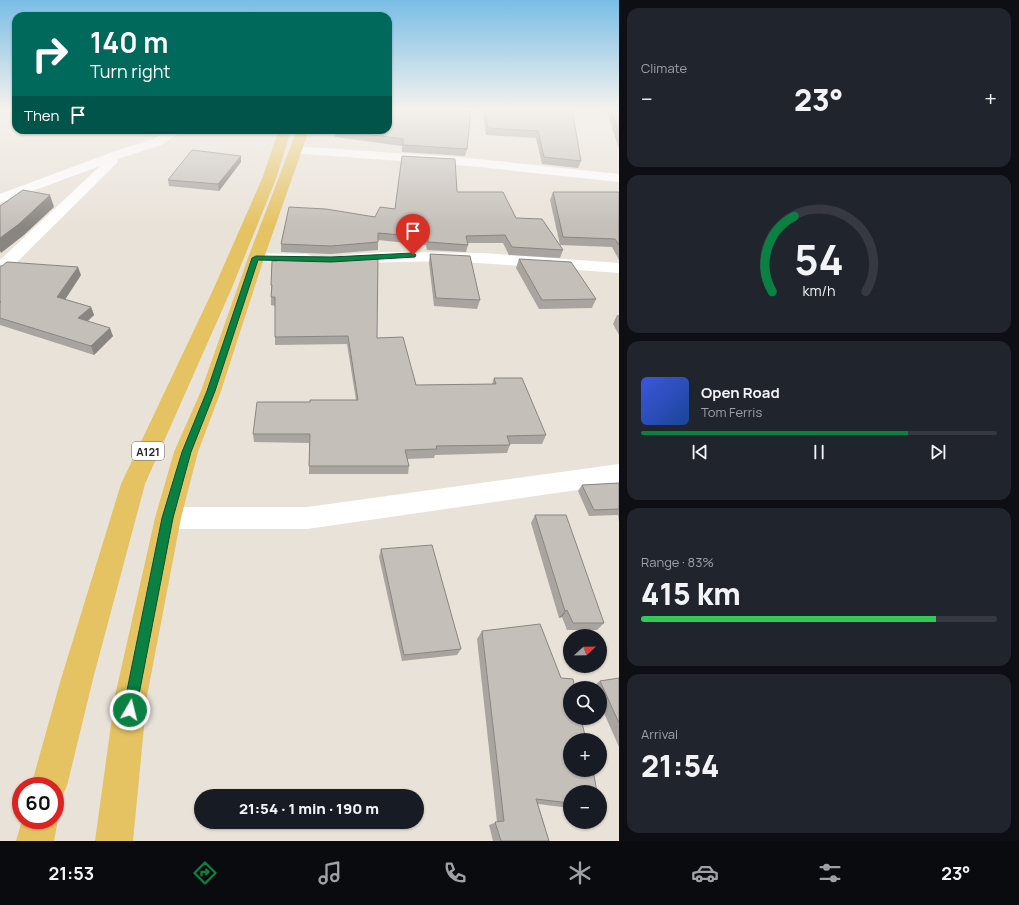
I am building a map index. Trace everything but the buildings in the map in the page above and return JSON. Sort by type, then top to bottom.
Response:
[{"type":"main road","name":"A121","points":[[51,777],[77,679],[133,484],[225,283],[269,179],[287,148]]},
{"type":"main road","points":[[114,841],[131,696],[168,518],[186,452],[211,391],[256,258],[290,148]]},
{"type":"main road","points":[[35,841],[38,829]]},
{"type":"street","points":[[0,199],[137,148]]},
{"type":"street","points":[[373,148],[469,162],[619,178]]},
{"type":"street","points":[[0,269],[119,154]]},
{"type":"street","points":[[256,258],[327,259],[398,255],[619,268]]},
{"type":"street","points":[[168,518],[307,518],[619,474]]},
{"type":"route","points":[[130,710],[131,696],[168,518],[186,452],[211,391],[256,258],[331,260],[413,255]]}]
